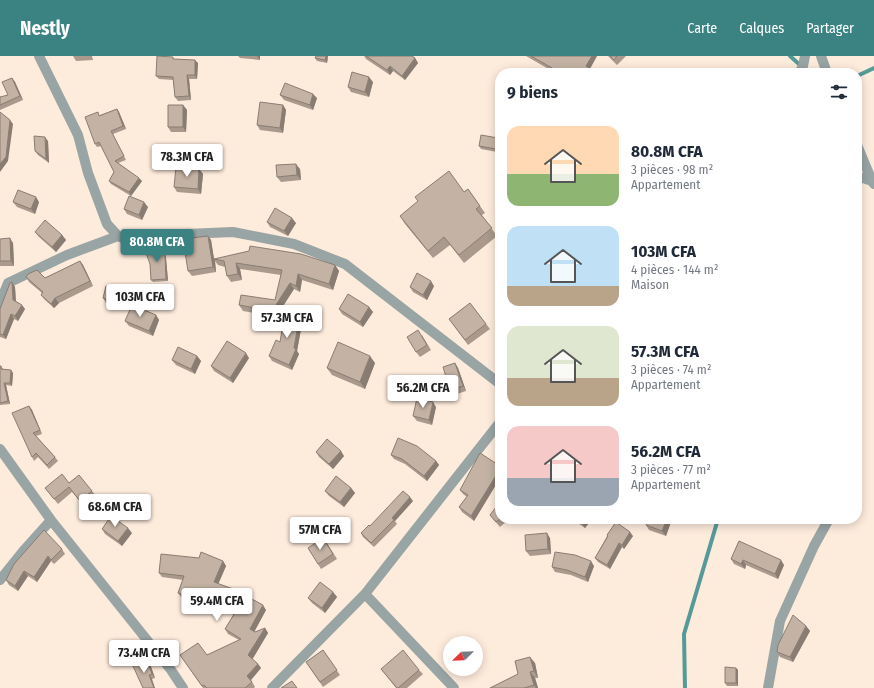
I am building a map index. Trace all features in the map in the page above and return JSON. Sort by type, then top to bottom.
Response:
[{"type":"street","points":[[40,56],[78,135],[88,172],[107,224],[118,236],[128,240],[162,235],[233,232],[294,244],[345,264],[495,380]]},
{"type":"street","points":[[802,68],[805,56]]},
{"type":"street","points":[[821,56],[825,68]]},
{"type":"street","points":[[862,157],[873,182]]},
{"type":"street","points":[[862,178],[873,182]]},
{"type":"street","points":[[0,304],[8,283],[67,255],[118,236]]},
{"type":"street","points":[[272,688],[365,594],[495,428]]},
{"type":"street","points":[[0,450],[51,520],[171,670],[183,688]]},
{"type":"street","points":[[0,580],[25,548],[51,520]]},
{"type":"street","points":[[768,688],[780,621],[814,546],[826,524]]},
{"type":"street","points":[[365,594],[454,688]]},
{"type":"building","points":[[157,56],[173,57],[173,59],[195,60],[195,75],[187,75],[189,96],[175,97],[173,77],[156,76]]},
{"type":"building","points":[[316,56],[326,56],[325,60],[315,58]]},
{"type":"building","points":[[366,56],[412,56],[415,58],[402,76],[390,66],[387,70]]},
{"type":"building","points":[[531,56],[592,56],[586,66],[589,68],[552,68]]},
{"type":"building","points":[[610,56],[617,56],[614,60]]},
{"type":"building","points":[[352,72],[369,77],[365,92],[348,87]]},
{"type":"building","points":[[12,78],[20,96],[0,105],[0,97],[8,95],[2,82]]},
{"type":"building","points":[[285,83],[313,94],[310,105],[280,95]]},
{"type":"building","points":[[260,102],[283,105],[280,128],[257,125]]},
{"type":"building","points":[[168,105],[183,105],[183,127],[168,127]]},
{"type":"building","points":[[117,109],[123,126],[111,131],[124,156],[115,161],[139,178],[129,192],[109,181],[114,172],[99,142],[95,144],[85,117],[98,112],[99,116]]},
{"type":"building","points":[[0,112],[10,120],[6,157],[0,164]]},
{"type":"building","points":[[481,135],[495,137],[495,149],[479,146]]},
{"type":"building","points":[[34,136],[45,137],[46,159],[35,151]]},
{"type":"building","points":[[296,164],[297,175],[277,177],[276,165]]},
{"type":"building","points":[[176,167],[199,169],[198,189],[174,187]]},
{"type":"building","points":[[449,171],[464,192],[468,189],[480,206],[476,209],[492,228],[459,255],[444,237],[428,251],[400,216],[418,201],[415,197]]},
{"type":"building","points":[[18,190],[36,197],[31,209],[13,202]]},
{"type":"building","points":[[129,196],[144,202],[139,215],[124,209]]},
{"type":"building","points":[[275,208],[292,218],[284,231],[267,222]]},
{"type":"building","points":[[45,220],[62,235],[52,247],[35,232]]},
{"type":"building","points":[[208,236],[213,267],[188,271],[183,239]]},
{"type":"building","points":[[10,238],[11,261],[0,261],[0,239]]},
{"type":"building","points":[[161,245],[165,255],[166,279],[151,280],[150,264],[145,250]]},
{"type":"building","points":[[250,246],[301,254],[335,265],[329,284],[298,274],[296,286],[290,283],[272,311],[239,305],[241,295],[275,300],[282,270],[236,263],[238,274],[227,276],[224,261],[214,259],[249,251]]},
{"type":"building","points":[[80,261],[90,281],[55,298],[51,304],[41,295],[43,292],[26,277],[28,274],[37,270],[45,278]]},
{"type":"building","points":[[417,273],[431,281],[423,295],[410,287]]},
{"type":"building","points":[[12,282],[13,300],[22,305],[15,316],[11,314],[3,335],[0,334],[0,309],[10,283]]},
{"type":"building","points":[[106,286],[123,291],[120,303],[103,298]]},
{"type":"building","points":[[348,294],[369,307],[360,322],[339,309]]},
{"type":"building","points":[[470,303],[486,324],[465,340],[449,319]]},
{"type":"building","points":[[132,305],[156,315],[149,331],[125,321]]},
{"type":"building","points":[[288,311],[300,313],[294,348],[296,349],[289,365],[269,356],[276,340],[280,342],[283,324]]},
{"type":"building","points":[[418,330],[427,345],[416,352],[407,337]]},
{"type":"building","points":[[227,341],[246,353],[230,378],[211,366]]},
{"type":"building","points":[[338,342],[370,356],[360,382],[327,368]]},
{"type":"building","points":[[178,347],[197,356],[191,369],[172,360]]},
{"type":"building","points":[[455,363],[463,386],[450,390],[443,367]]},
{"type":"building","points":[[0,366],[1,369],[11,370],[10,383],[4,383],[8,401],[0,403]]},
{"type":"building","points":[[417,398],[433,402],[429,420],[413,416]]},
{"type":"building","points":[[29,406],[40,430],[33,433],[55,457],[47,465],[36,453],[32,457],[12,413]]},
{"type":"building","points":[[398,438],[417,446],[436,461],[424,476],[402,459],[391,455]]},
{"type":"building","points":[[327,439],[341,451],[329,464],[316,452]]},
{"type":"building","points":[[480,453],[495,463],[495,477],[471,516],[459,507],[468,495],[460,490]]},
{"type":"building","points":[[62,474],[69,483],[79,475],[92,491],[80,501],[69,487],[54,499],[45,488]]},
{"type":"building","points":[[336,476],[351,488],[340,502],[325,491]]},
{"type":"building","points":[[403,491],[410,497],[392,518],[394,520],[371,543],[361,533],[369,525],[370,526]]},
{"type":"building","points":[[495,508],[495,521],[490,515]]},
{"type":"building","points":[[111,516],[128,528],[118,541],[102,529]]},
{"type":"building","points":[[615,524],[619,524],[630,532],[622,545],[619,543],[607,565],[595,558],[608,536],[607,535]]},
{"type":"building","points":[[646,524],[665,524],[662,531]]},
{"type":"building","points":[[44,530],[62,549],[51,560],[48,556],[34,577],[24,571],[15,586],[6,580],[14,564]]},
{"type":"building","points":[[547,533],[548,549],[526,551],[525,535]]},
{"type":"building","points":[[323,538],[333,554],[318,564],[308,548]]},
{"type":"building","points":[[739,541],[781,560],[775,574],[743,560],[741,564],[731,559]]},
{"type":"building","points":[[201,552],[223,561],[214,582],[233,589],[263,605],[250,629],[255,632],[265,628],[248,655],[258,664],[247,676],[252,682],[245,688],[207,688],[204,685],[202,686],[180,655],[198,643],[207,655],[241,639],[225,629],[236,611],[209,602],[209,604],[178,593],[184,576],[159,573],[161,554],[199,558]]},
{"type":"building","points":[[555,552],[575,555],[591,561],[585,577],[567,570],[552,567]]},
{"type":"building","points":[[320,582],[333,592],[322,608],[308,598]]},
{"type":"building","points":[[793,615],[806,626],[790,657],[777,652],[778,645]]},
{"type":"building","points":[[323,650],[337,670],[320,682],[306,662]]},
{"type":"building","points":[[403,650],[419,670],[397,688],[381,669]]},
{"type":"building","points":[[530,657],[534,671],[530,672],[534,685],[524,688],[490,688],[518,674],[515,661]]},
{"type":"building","points":[[147,660],[152,674],[149,675],[154,688],[143,688],[133,666]]},
{"type":"building","points":[[725,667],[736,668],[736,683],[725,683]]},
{"type":"building","points":[[292,681],[297,688],[281,688]]},
{"type":"waterway","points":[[790,56],[803,68]]},
{"type":"waterway","points":[[862,74],[874,68]]},
{"type":"waterway","points":[[685,688],[684,634],[717,524]]}]
